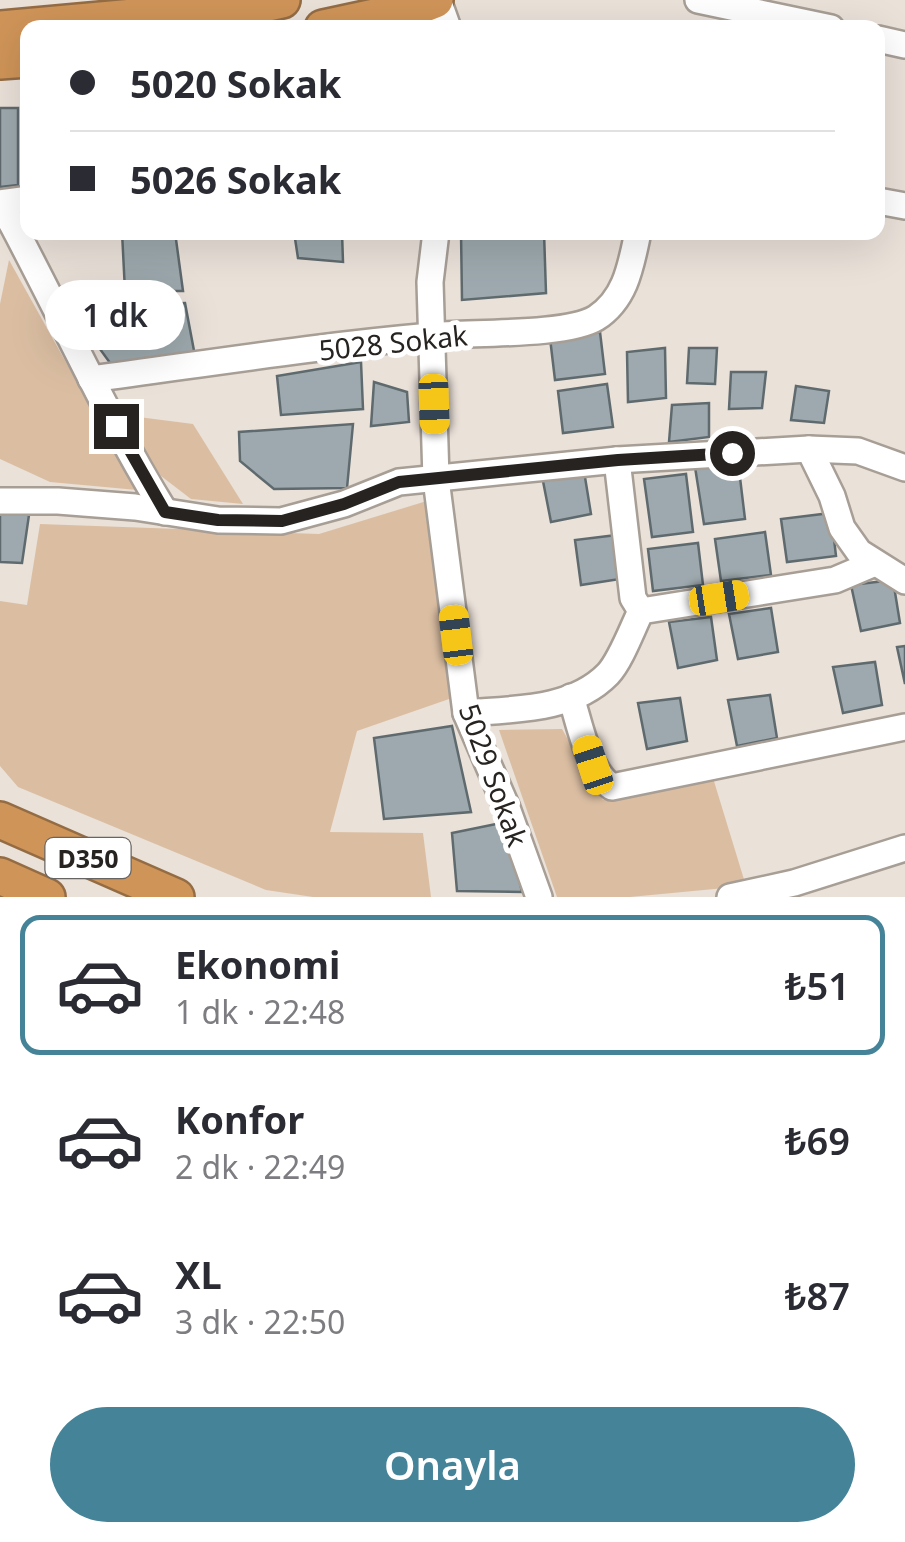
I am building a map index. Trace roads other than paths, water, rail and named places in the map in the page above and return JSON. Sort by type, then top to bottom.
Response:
[{"type":"highway","points":[[101,20],[282,0]]},
{"type":"highway","points":[[360,20],[436,0]]},
{"type":"highway","name":"D350","points":[[0,820],[176,897]]},
{"type":"highway","name":"D350","points":[[0,876],[47,897]]},
{"type":"street","points":[[698,0],[824,20]]},
{"type":"street","points":[[0,214],[10,220],[20,240]]},
{"type":"street","points":[[20,240],[165,512]]},
{"type":"street","name":"5029 Sokak","points":[[435,240],[430,282],[436,479],[466,713],[507,808],[538,897]]},
{"type":"street","name":"5028 Sokak","points":[[91,378],[432,336],[560,328],[592,321],[613,306],[626,283],[636,240]]},
{"type":"street","points":[[0,501],[58,501],[136,507],[218,520],[282,521],[344,504],[399,482],[618,460],[808,448],[858,451],[905,468]]},
{"type":"street","points":[[808,448],[832,496],[842,528],[859,552],[905,581]]},
{"type":"street","points":[[618,460],[633,598],[641,611]]},
{"type":"street","points":[[641,611],[835,580],[875,563]]},
{"type":"street","points":[[466,713],[534,707],[577,696],[609,673],[641,611]]},
{"type":"street","points":[[572,698],[593,765],[602,781],[612,787],[905,727]]},
{"type":"street","points":[[730,897],[794,883],[905,848]]}]
